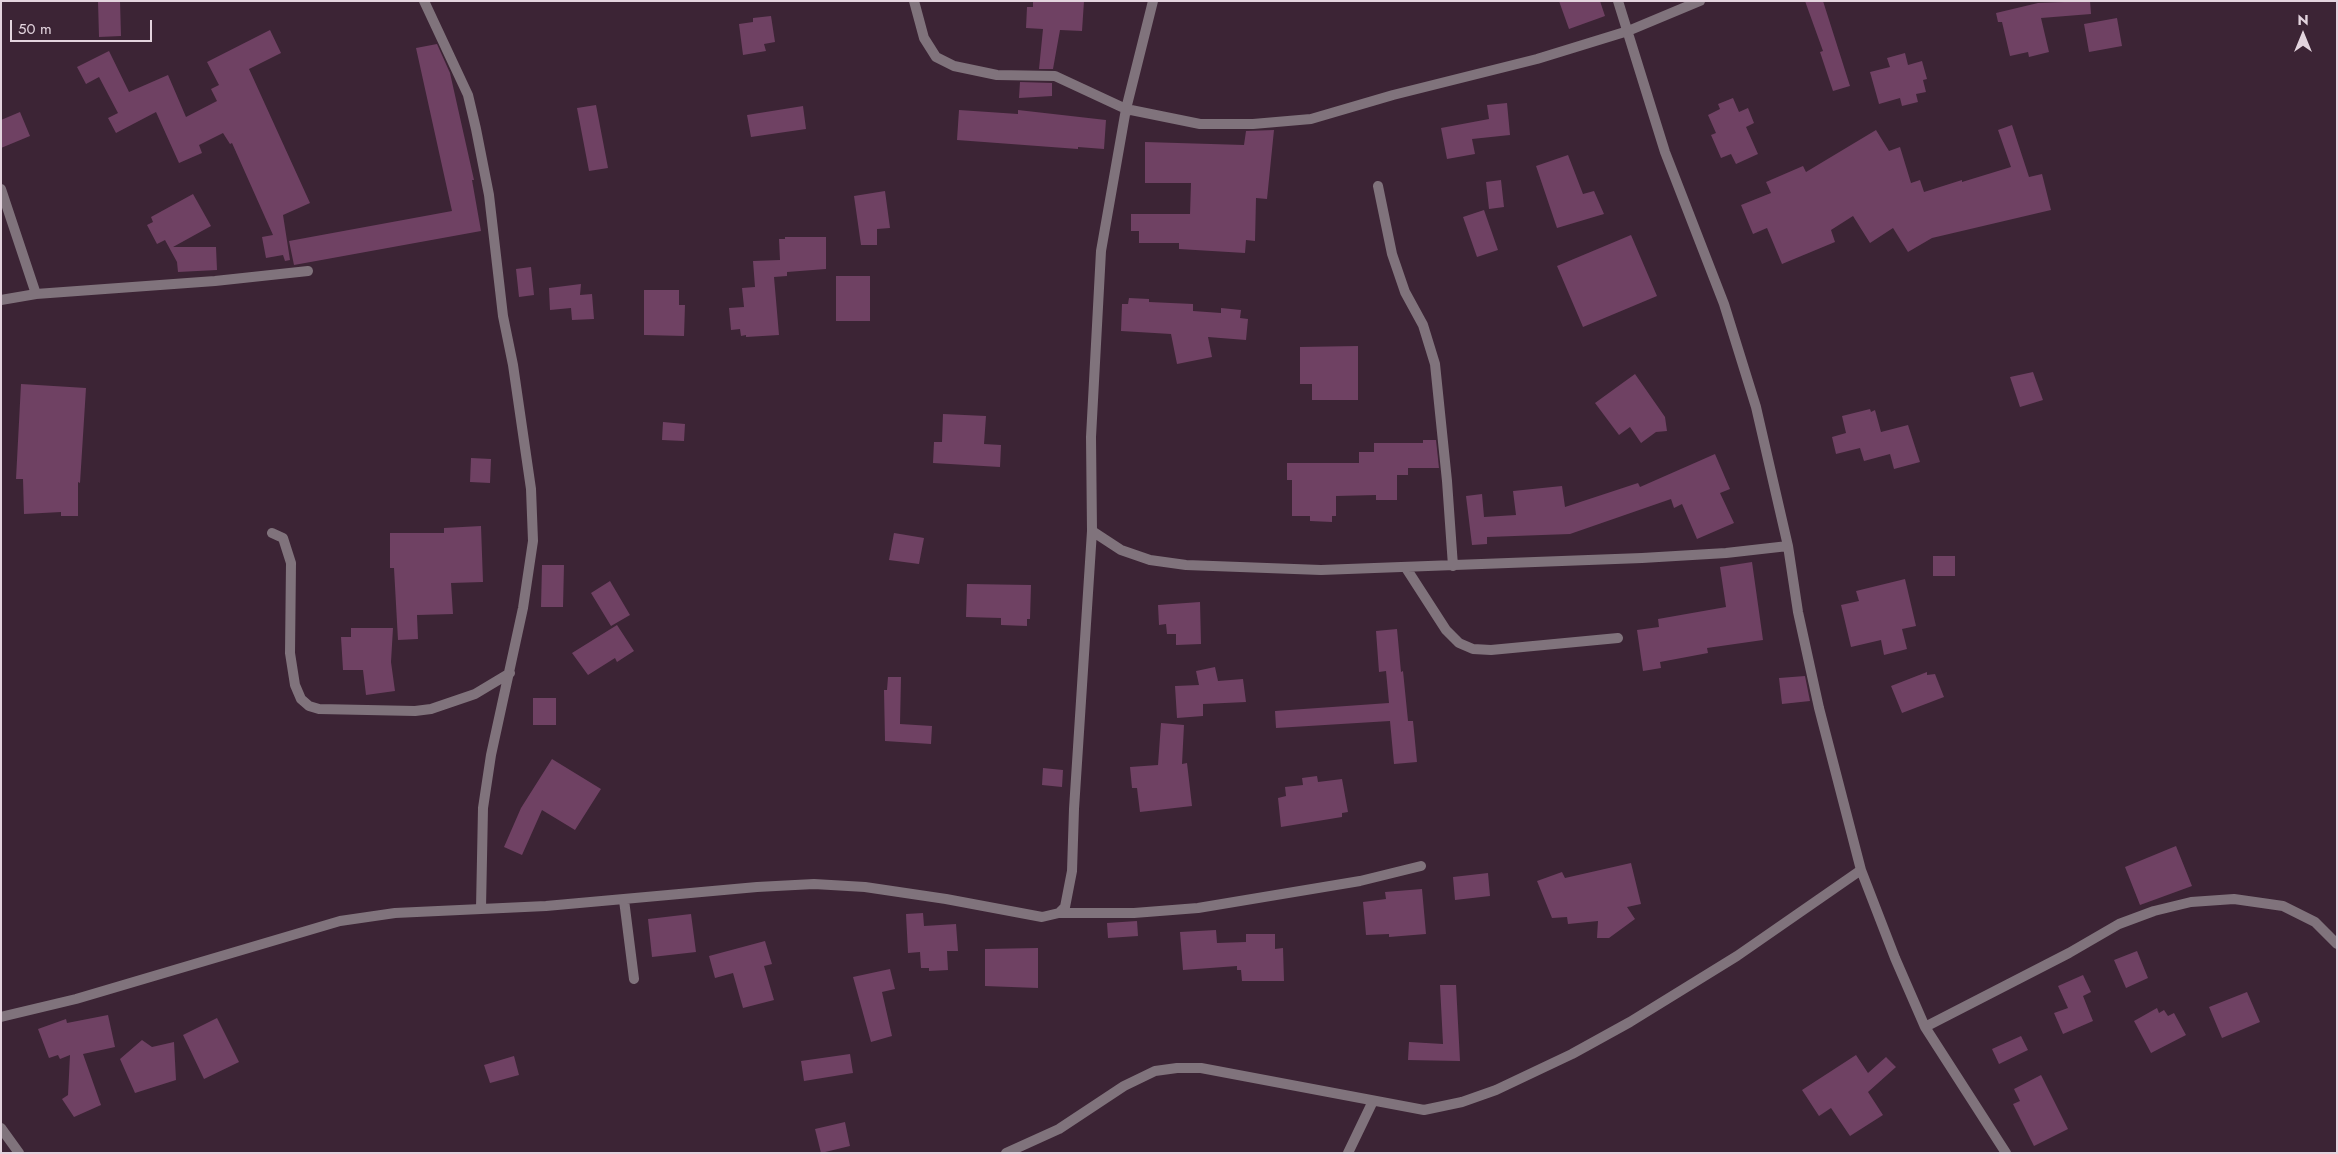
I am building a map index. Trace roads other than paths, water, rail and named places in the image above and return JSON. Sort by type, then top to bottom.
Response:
[{"type":"street","points":[[424,1],[468,95],[476,129],[497,248],[503,316],[513,365],[531,489],[533,541],[523,608],[491,755],[483,808],[482,908]]},
{"type":"street","points":[[914,1],[924,38],[936,57],[954,66],[997,75],[1055,76],[1126,109],[1200,124],[1253,124],[1311,119],[1393,95],[1538,60],[1628,31],[1700,1]]},
{"type":"street","points":[[1059,913],[1065,907],[1072,871],[1074,809],[1092,531],[1091,437],[1102,251],[1126,109],[1153,1]]},
{"type":"street","points":[[1618,1],[1665,152],[1724,304],[1756,407],[1788,546],[1798,612],[1819,708],[1842,806],[1861,870],[1895,958],[1925,1027],[2006,1153]]},
{"type":"street","points":[[1378,186],[1392,254],[1405,292],[1423,324],[1435,364],[1453,566]]},
{"type":"street","points":[[1,189],[36,294]]},
{"type":"street","points":[[1,300],[36,294],[215,281],[308,271]]},
{"type":"street","points":[[1092,531],[1121,550],[1150,560],[1186,565],[1321,570],[1717,554],[1788,546]]},
{"type":"street","points":[[272,533],[283,538],[291,563],[290,653],[295,685],[301,699],[309,706],[319,709],[415,711],[431,709],[475,694],[510,673]]},
{"type":"street","points":[[1406,568],[1446,630],[1459,643],[1473,649],[1491,650],[1618,638]]},
{"type":"street","points":[[1,1017],[76,999],[340,921],[395,913],[546,906],[757,886],[814,884],[864,886],[946,898],[1042,916],[1059,913],[1134,913],[1198,908],[1360,881],[1421,866]]},
{"type":"street","points":[[1006,1153],[1060,1129],[1124,1086],[1155,1072],[1176,1068],[1202,1068],[1424,1110],[1462,1102],[1496,1090],[1572,1054],[1677,994],[1861,870]]},
{"type":"street","points":[[1925,1027],[2069,953],[2119,924],[2191,902],[2234,899],[2283,906],[2315,922],[2337,944]]},
{"type":"street","points":[[624,900],[634,979]]},
{"type":"street","points":[[1348,1153],[1373,1101]]},
{"type":"street","points":[[1,1128],[19,1153]]}]
